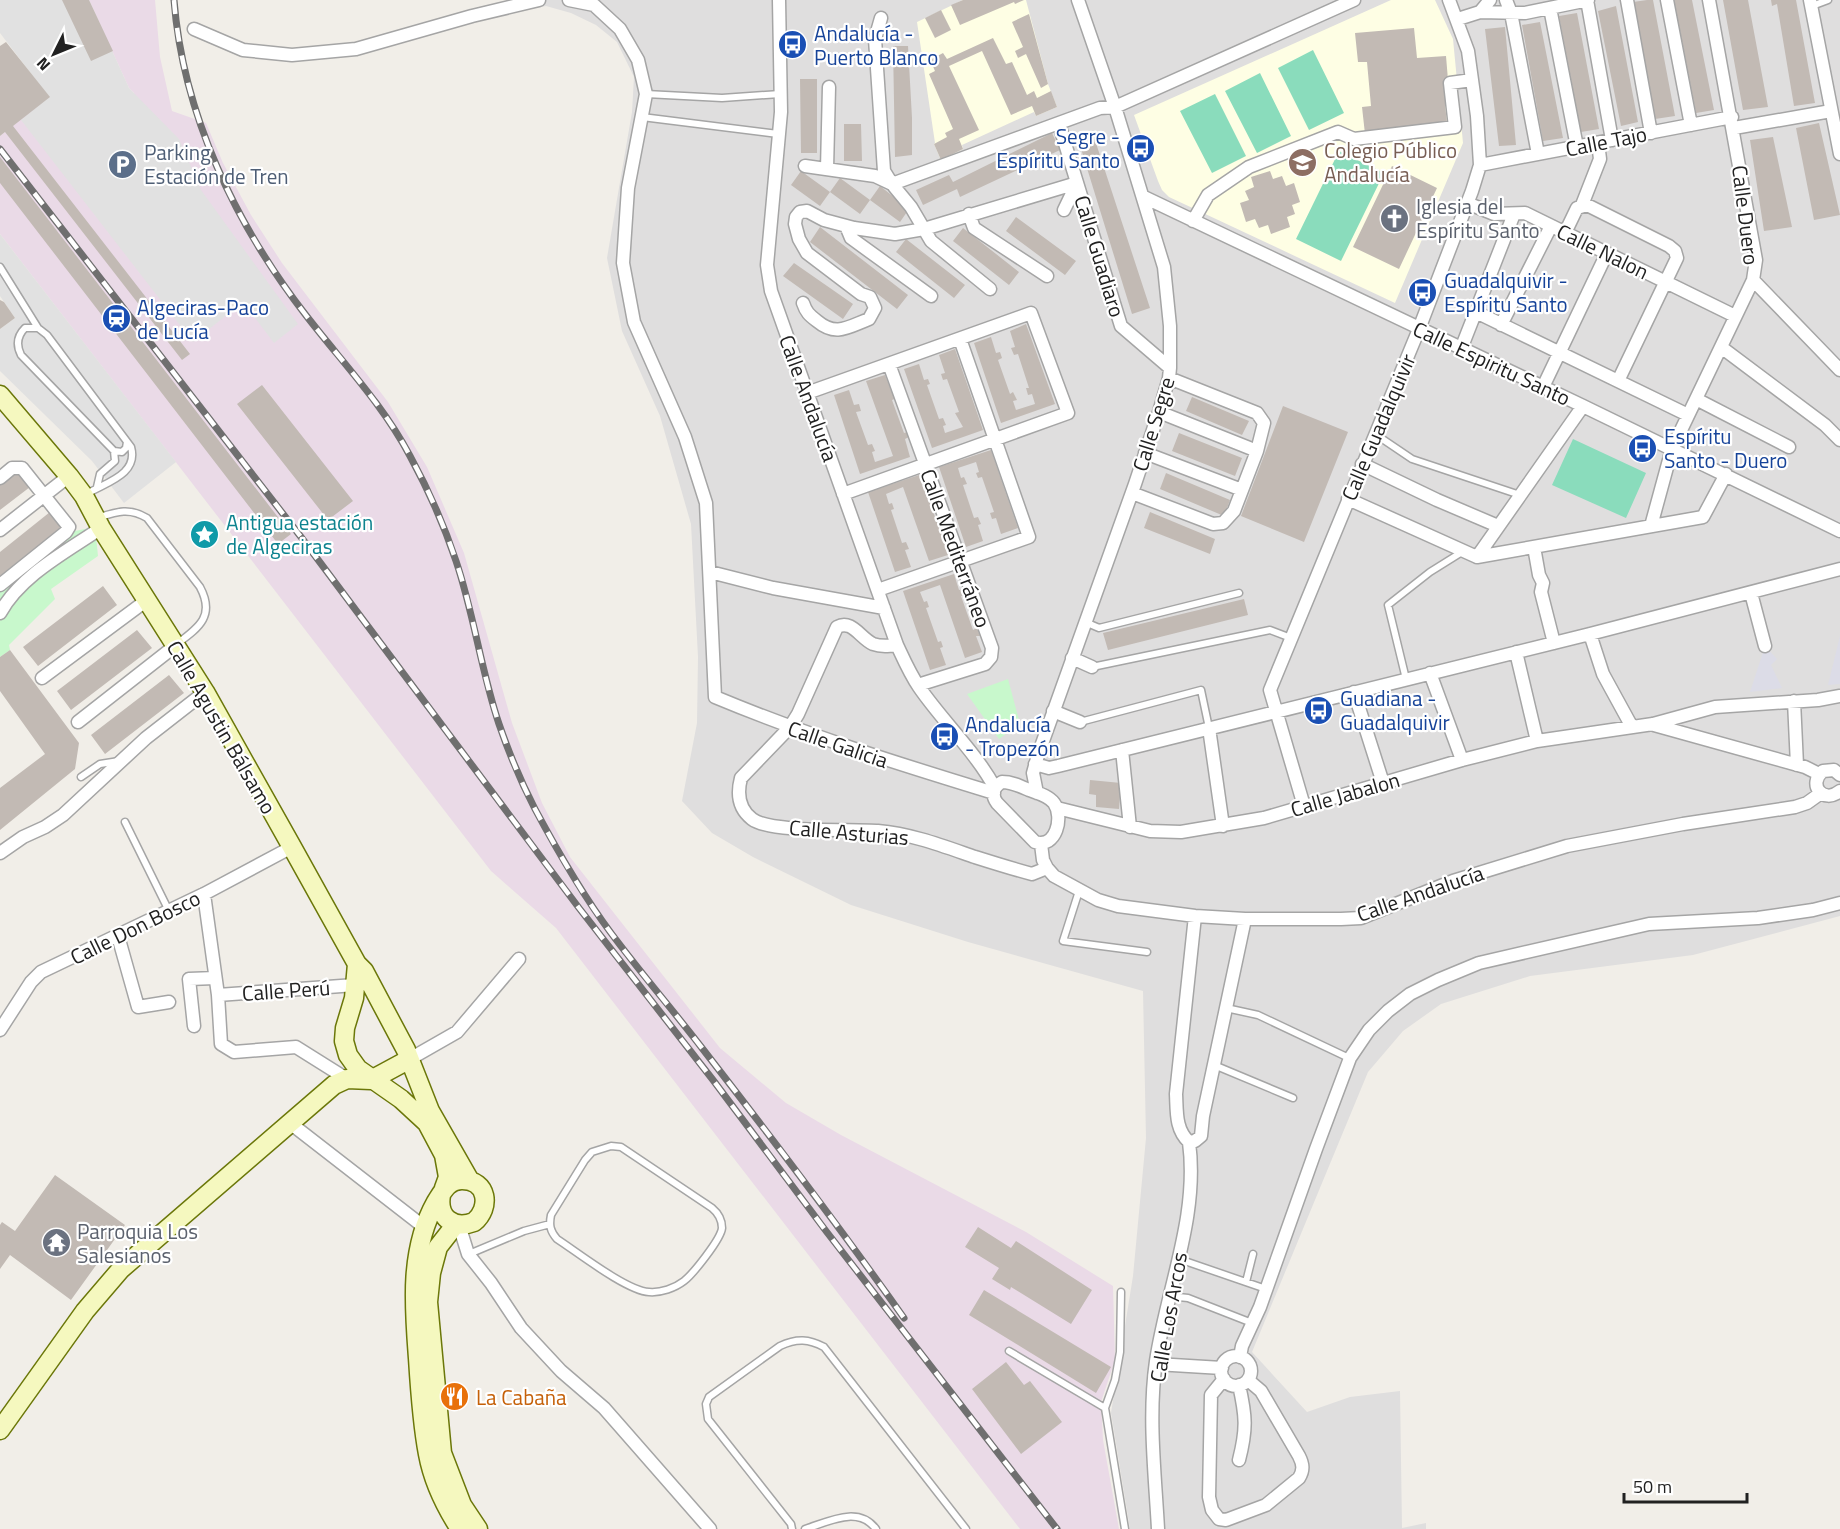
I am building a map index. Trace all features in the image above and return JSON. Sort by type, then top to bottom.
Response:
[{"type":"street","points":[[569,0],[594,5],[620,29],[638,60],[646,94],[628,188],[623,262],[634,322],[686,437],[706,503],[710,572],[773,588],[884,608]]},
{"type":"street","name":"Calle Andalucía","points":[[779,0],[781,94],[767,265],[771,291],[897,645],[918,686],[981,765],[1003,787]]},
{"type":"street","name":"Calle Segre","points":[[1036,793],[1034,769],[1132,492],[1170,373],[1170,326],[1164,267],[1144,197],[1078,0]]},
{"type":"street","points":[[805,166],[875,176],[892,184],[1100,108],[1115,107],[1354,0]]},
{"type":"street","name":"Calle Guadalquivir","points":[[1304,806],[1270,690],[1419,329],[1480,165],[1477,116],[1468,51],[1458,19],[1449,0]]},
{"type":"street","points":[[1480,12],[1490,0]]},
{"type":"street","points":[[1506,0],[1511,13],[1538,154]]},
{"type":"street","points":[[1458,19],[1480,12],[1525,13],[1588,0],[1612,140]]},
{"type":"street","points":[[1627,0],[1651,133]]},
{"type":"street","points":[[1667,0],[1691,125]]},
{"type":"street","name":"Calle Duero","points":[[1651,526],[1672,449],[1753,280],[1756,260],[1709,0]]},
{"type":"street","points":[[194,29],[243,50],[292,56],[356,49],[533,1]]},
{"type":"street","points":[[1811,3],[1840,154]]},
{"type":"street","points":[[1550,8],[1577,147]]},
{"type":"street","points":[[881,18],[875,39],[884,171],[911,207],[931,241],[990,289]]},
{"type":"street","points":[[1193,221],[1208,195],[1249,167],[1338,132],[1354,139],[1455,127],[1450,83],[1472,80]]},
{"type":"street","points":[[827,170],[829,87]]},
{"type":"street","name":"Calle Tajo","points":[[1480,165],[1691,125],[1733,123],[1832,111]]},
{"type":"street","name":"Calle Guadiaro","points":[[1059,124],[1121,326],[1170,373],[1257,413],[1264,423],[1257,451],[1234,512],[1227,520],[1217,525],[1132,492]]},
{"type":"street","points":[[1565,233],[1577,208],[1581,205],[1600,159],[1598,143]]},
{"type":"street","points":[[1064,210],[1077,183]]},
{"type":"street","points":[[803,303],[806,312],[828,329],[841,330],[869,319],[875,308],[870,297],[861,294],[807,253],[799,239],[795,220],[800,212],[807,211],[824,220],[846,226],[895,234],[924,229],[1077,183]]},
{"type":"street","name":"Calle Espiritu Santo","points":[[1144,197],[1726,474],[1840,531]]},
{"type":"street","name":"Calle Nalon","points":[[1467,203],[1494,214],[1525,213],[1735,316]]},
{"type":"street","points":[[1581,205],[1587,205],[1672,248],[1677,258],[1618,381]]},
{"type":"street","points":[[969,214],[974,228],[1047,276]]},
{"type":"street","points":[[1461,349],[1514,214]]},
{"type":"street","points":[[846,226],[851,238],[931,296]]},
{"type":"street","points":[[1502,325],[1551,226]]},
{"type":"street","points":[[1543,387],[1607,253]]},
{"type":"street","points":[[1753,280],[1840,370]]},
{"type":"street","points":[[1476,312],[1688,415]]},
{"type":"street","points":[[807,393],[1031,313],[1068,413],[843,494]]},
{"type":"street","points":[[878,590],[1029,537],[960,339]]},
{"type":"street","points":[[1721,347],[1825,425],[1840,440]]},
{"type":"street","name":"Calle Mediterráneo","points":[[889,364],[991,643],[991,657],[980,665],[918,686]]},
{"type":"street","name":"Calle Agustin Bálsamo","points":[[0,395],[69,476],[90,491],[98,523],[205,692],[357,964],[364,971],[379,999]]},
{"type":"street","points":[[1696,399],[1789,447]]},
{"type":"street","points":[[1477,557],[1583,406]]},
{"type":"street","points":[[1159,412],[1257,451]]},
{"type":"street","points":[[1145,453],[1242,490]]},
{"type":"street","points":[[1362,464],[1498,526]]},
{"type":"street","points":[[0,478],[12,468],[22,468],[68,525],[68,531],[0,585]]},
{"type":"street","points":[[1348,499],[1477,557],[1703,517],[1726,474]]},
{"type":"street","points":[[0,531],[69,476]]},
{"type":"street","points":[[0,613],[7,600],[25,581],[98,523]]},
{"type":"street","points":[[1534,547],[1539,575],[1543,583],[1541,592],[1554,643]]},
{"type":"street","points":[[1003,787],[1027,780],[1034,769],[1049,768],[1277,712],[1840,569]]},
{"type":"street","name":"Calle Galicia","points":[[710,572],[715,697],[790,727],[891,762],[964,784],[1003,787]]},
{"type":"street","points":[[1751,593],[1765,646]]},
{"type":"street","points":[[42,678],[147,600]]},
{"type":"street","points":[[790,727],[837,627],[843,624],[850,626],[873,644],[897,645]]},
{"type":"street","points":[[1590,634],[1603,674],[1632,727]]},
{"type":"street","points":[[78,722],[176,646]]},
{"type":"street","points":[[1516,652],[1537,741]]},
{"type":"street","points":[[1072,658],[1092,667]]},
{"type":"street","points":[[1430,673],[1462,760]]},
{"type":"street","points":[[1825,699],[1828,685]]},
{"type":"street","points":[[1766,690],[1768,703]]},
{"type":"street","points":[[0,853],[23,837],[45,827],[63,815],[146,738],[205,692]]},
{"type":"street","points":[[1354,692],[1383,783]]},
{"type":"street","name":"Calle Jabalon","points":[[1057,808],[1130,827],[1163,832],[1223,826],[1264,818],[1462,760],[1537,741],[1653,724],[1715,707],[1840,696]]},
{"type":"street","points":[[1794,701],[1797,765]]},
{"type":"street","points":[[1053,711],[1080,722]]},
{"type":"street","points":[[1653,724],[1797,765],[1819,774]]},
{"type":"street","name":"Calle Asturias","points":[[790,727],[741,778],[738,789],[740,800],[745,811],[753,819],[763,824],[819,830],[902,834],[1032,874],[1047,868]]},
{"type":"street","points":[[1209,728],[1223,826]]},
{"type":"street","points":[[1122,750],[1130,827]]},
{"type":"street","points":[[964,784],[980,777],[981,765]]},
{"type":"street","points":[[1840,775],[1828,769],[1819,774],[1816,784],[1821,793],[1830,796],[1840,791]]},
{"type":"street","points":[[1003,787],[1048,797],[1057,808],[1059,821],[1050,841],[1041,844],[1035,842],[997,802],[1003,787]]},
{"type":"street","name":"Calle Andalucía","points":[[1047,868],[1054,876],[1079,891],[1118,906],[1195,916],[1245,919],[1361,918],[1454,881],[1567,846],[1683,824],[1794,807],[1807,803],[1821,793]]},
{"type":"street","points":[[1041,844],[1042,860],[1047,868]]},
{"type":"street","name":"Calle Don Bosco","points":[[0,1030],[31,982],[41,972],[204,894],[292,847]]},
{"type":"street","name":"Calle Perú","points":[[204,894],[218,995],[221,1044],[234,1052],[296,1047],[347,1078]]},
{"type":"street","points":[[1240,1357],[1242,1346],[1267,1289],[1350,1059],[1370,1030],[1388,1011],[1410,994],[1479,963],[1649,924],[1758,918],[1813,910],[1840,903]]},
{"type":"street","name":"Calle Los Arcos","points":[[1158,1529],[1152,1420],[1156,1364],[1168,1296],[1190,1204],[1192,1162],[1189,1142],[1182,1135],[1178,1121],[1176,1094],[1195,916]]},
{"type":"street","points":[[1189,1142],[1201,1136],[1245,919]]},
{"type":"street","points":[[118,936],[138,1007],[169,1002]]},
{"type":"street","points":[[0,1430],[106,1284],[120,1269],[334,1085],[347,1078],[371,1080],[457,1032],[519,959]]},
{"type":"street","points":[[350,1016],[357,964]]},
{"type":"street","name":"Calle Perú","points":[[194,1026],[189,979],[215,978]]},
{"type":"street","name":"Calle Perú","points":[[218,995],[355,985]]},
{"type":"street","points":[[470,1181],[430,1111],[408,1060],[406,1050],[379,999],[372,998],[358,1004],[345,1028],[344,1041],[348,1055],[358,1069],[401,1099],[427,1123],[444,1155],[448,1177],[442,1191],[441,1211],[445,1217],[457,1225],[468,1254],[491,1283],[521,1328],[561,1371],[604,1408],[710,1529]]},
{"type":"street","points":[[290,1123],[418,1222]]},
{"type":"street","points":[[460,1529],[440,1495],[428,1455],[420,1393],[414,1301],[418,1222],[442,1191],[450,1183],[458,1180],[470,1181],[480,1187],[484,1194],[484,1210],[474,1222],[457,1225],[438,1247],[433,1261],[429,1313],[442,1453],[462,1506],[478,1529]]},
{"type":"street","points":[[1156,1364],[1223,1373],[1233,1385],[1243,1382],[1251,1374],[1249,1363],[1240,1357],[1228,1358],[1223,1373],[1211,1395],[1209,1497],[1212,1510],[1219,1519],[1226,1520],[1266,1505],[1302,1473],[1302,1461],[1261,1391],[1243,1382]]},
{"type":"street","points":[[1239,1460],[1245,1438],[1243,1382]]},
{"type":"lane","points":[[1811,3],[1828,0]]},
{"type":"lane","points":[[646,94],[722,98],[781,94]]},
{"type":"lane","points":[[642,117],[779,134]]},
{"type":"lane","points":[[0,267],[38,328],[47,335],[127,442],[132,453],[130,465],[107,484],[90,491]]},
{"type":"lane","points":[[38,328],[26,328],[21,332],[17,344],[21,355],[114,451],[115,461],[100,474],[90,491]]},
{"type":"lane","points":[[1375,434],[1412,459],[1520,495]]},
{"type":"lane","points":[[114,451],[125,450],[127,442]]},
{"type":"lane","points":[[98,523],[119,511],[139,513],[147,518],[200,587],[205,596],[205,616],[193,632],[176,646]]},
{"type":"lane","points":[[1406,679],[1388,605],[1430,572],[1464,551]]},
{"type":"lane","points":[[1085,622],[1100,628],[1239,592]]},
{"type":"lane","points":[[1092,667],[1270,630],[1291,638]]},
{"type":"lane","points":[[1080,722],[1201,690],[1209,728]]},
{"type":"lane","points":[[81,777],[100,764],[123,760]]},
{"type":"lane","points":[[125,822],[169,911]]},
{"type":"lane","points":[[1079,891],[1063,941],[1147,952]]},
{"type":"lane","points":[[1226,1008],[1258,1015],[1350,1059]]},
{"type":"lane","points":[[1214,1065],[1293,1098]]},
{"type":"lane","points":[[611,1146],[621,1147],[712,1208],[717,1213],[722,1227],[716,1240],[686,1280],[675,1287],[648,1292],[633,1288],[557,1239],[551,1232],[549,1224],[555,1206],[585,1160],[592,1152],[611,1146]]},
{"type":"lane","points":[[468,1254],[524,1231],[549,1224]]},
{"type":"lane","points":[[1246,1282],[1253,1254]]},
{"type":"lane","points":[[1178,1259],[1267,1289]]},
{"type":"lane","points":[[1121,1292],[1120,1352],[1115,1380],[1106,1408],[1125,1529]]},
{"type":"lane","points":[[1168,1296],[1188,1298],[1252,1324]]},
{"type":"lane","points":[[792,1529],[791,1524],[708,1419],[706,1404],[709,1397],[780,1346],[791,1341],[802,1340],[824,1347],[966,1529]]},
{"type":"lane","points":[[1009,1351],[1106,1408]]},
{"type":"lane","points":[[805,1529],[849,1516],[860,1517],[870,1522],[876,1529]]},
{"type":"shaded area","name":"Parking Estación de Tren","points":[[0,0],[89,0],[129,88],[179,139],[201,190],[298,324],[274,343],[243,302],[193,342],[21,120],[49,97],[0,33]]},
{"type":"shaded area","points":[[89,0],[155,0],[160,57],[172,111],[206,123],[223,163],[251,215],[282,263],[388,402],[427,467],[464,553],[512,723],[542,803],[570,857],[720,1048],[786,1103],[841,1135],[1026,1232],[1113,1286],[1115,1360],[1101,1402],[1103,1440],[1119,1529],[1020,1529],[556,928],[491,871],[0,234],[0,136],[59,89],[134,93],[129,88]]},
{"type":"shaded area","points":[[517,0],[1840,0],[1840,916],[1693,955],[1530,976],[1441,1004],[1403,1031],[1368,1072],[1252,1352],[1307,1412],[1350,1397],[1400,1391],[1402,1528],[1426,1523],[1426,1529],[1130,1529],[1111,1413],[1133,1276],[1146,1138],[1143,991],[968,942],[851,905],[753,857],[712,833],[682,801],[697,723],[698,657],[691,524],[660,416],[622,331],[607,258],[632,112],[634,77],[617,42],[596,25],[571,13],[546,6],[520,11]]},
{"type":"shaded area","points":[[963,0],[1026,0],[1048,84],[1057,107],[1036,116],[1034,112],[962,145],[963,149],[941,160],[934,144],[917,22]]},
{"type":"shaded area","name":"Colegio Público Andalucía","points":[[1391,0],[1435,0],[1453,39],[1463,143],[1395,303],[1169,197],[1162,190],[1158,181],[1134,115]]},
{"type":"shaded area","points":[[0,234],[176,462],[124,503],[92,461],[0,371],[0,329],[15,318],[0,296]]},
{"type":"shaded area","points":[[1840,636],[1840,684],[1828,685]]},
{"type":"shaded area","points":[[1765,646],[1777,659],[1771,665],[1782,688],[1750,692]]},
{"type":"green space","points":[[1313,50],[1344,113],[1309,130],[1278,68]]},
{"type":"green space","points":[[1260,73],[1291,136],[1257,153],[1225,91]]},
{"type":"green space","points":[[1215,94],[1246,156],[1212,173],[1180,111]]},
{"type":"green space","points":[[1339,151],[1384,173],[1341,261],[1296,239]]},
{"type":"green space","points":[[1573,439],[1646,473],[1626,518],[1552,485]]},
{"type":"green space","points":[[95,527],[98,556],[51,589],[55,599],[9,645],[10,650],[0,657],[0,589],[75,531]]},
{"type":"green space","points":[[1008,679],[1020,724],[999,739],[967,694]]},
{"type":"building","points":[[62,0],[89,0],[113,51],[91,61]]},
{"type":"building","points":[[963,0],[1024,0],[960,25],[951,5]]},
{"type":"building","points":[[1653,0],[1675,116],[1655,119],[1633,2]]},
{"type":"building","points":[[1674,0],[1692,0],[1714,110],[1696,113]]},
{"type":"building","points":[[1723,0],[1748,0],[1768,107],[1743,110]]},
{"type":"building","points":[[1771,0],[1796,0],[1815,103],[1794,106],[1777,4],[1772,6]]},
{"type":"building","points":[[1616,6],[1638,122],[1621,126],[1598,11]]},
{"type":"building","points":[[941,10],[951,30],[935,38],[925,18]]},
{"type":"building","points":[[1577,13],[1599,129],[1581,132],[1559,16]]},
{"type":"building","points":[[1029,14],[1048,84],[1041,88],[1026,54],[1018,58],[1015,51],[1023,47],[1012,22]]},
{"type":"building","points":[[1540,22],[1563,138],[1543,141],[1522,25]]},
{"type":"building","points":[[1505,27],[1516,145],[1499,146],[1485,29]]},
{"type":"building","points":[[1414,28],[1417,58],[1446,56],[1450,104],[1445,105],[1447,123],[1365,134],[1362,107],[1371,106],[1367,62],[1358,62],[1355,33]]},
{"type":"building","points":[[993,38],[1006,64],[1012,62],[1027,95],[1034,91],[1037,98],[1051,91],[1057,107],[1036,116],[1032,106],[1011,115],[982,51],[949,66],[979,130],[959,139],[963,149],[941,160],[934,144],[947,137],[945,133],[953,129],[929,74],[935,71],[930,60],[943,53],[947,59]]},
{"type":"building","points":[[6,42],[50,97],[13,126],[190,354],[182,360],[5,132],[0,136],[0,46]]},
{"type":"building","points":[[893,46],[908,46],[912,118],[912,155],[895,157]]},
{"type":"building","points":[[800,79],[817,79],[817,153],[801,153]]},
{"type":"building","points":[[1819,123],[1840,215],[1814,220],[1796,128]]},
{"type":"building","points":[[844,124],[861,124],[862,161],[844,161]]},
{"type":"building","points":[[1052,133],[1060,150],[960,197],[957,189],[923,205],[916,190],[949,175],[953,182]]},
{"type":"building","points":[[1093,134],[1150,308],[1132,314],[1078,139]]},
{"type":"building","points":[[1773,137],[1792,227],[1764,231],[1750,140]]},
{"type":"building","points":[[0,157],[291,534],[278,544],[0,183]]},
{"type":"building","name":"Iglesia del Espíritu Santo","points":[[1392,166],[1437,188],[1399,269],[1353,247]]},
{"type":"building","points":[[801,171],[830,192],[820,206],[791,185]]},
{"type":"building","points":[[1270,171],[1273,179],[1282,176],[1286,186],[1294,183],[1300,202],[1292,205],[1295,214],[1287,217],[1290,227],[1271,234],[1268,225],[1259,228],[1255,219],[1246,222],[1240,203],[1249,200],[1245,191],[1254,187],[1251,177]]},
{"type":"building","points":[[840,178],[870,200],[860,214],[830,192]]},
{"type":"building","points":[[880,186],[909,209],[900,222],[870,200]]},
{"type":"building","points":[[1016,217],[1076,261],[1065,275],[1006,231]]},
{"type":"building","points":[[820,227],[908,295],[897,309],[810,242]]},
{"type":"building","points":[[963,228],[1019,272],[1009,285],[953,241]]},
{"type":"building","points":[[906,239],[965,285],[954,298],[896,252]]},
{"type":"building","points":[[794,263],[853,304],[843,319],[783,276]]},
{"type":"building","points":[[0,300],[15,318],[0,329]]},
{"type":"building","points":[[1026,324],[1055,404],[1001,423],[974,343],[991,337],[996,353],[1000,352],[1002,358],[998,360],[1010,394],[1013,392],[1017,400],[1013,401],[1016,410],[1035,404],[1032,394],[1028,395],[1026,388],[1029,388],[1018,354],[1014,355],[1011,348],[1015,347],[1010,331]]},
{"type":"building","points":[[955,349],[983,430],[932,448],[904,369],[919,364],[924,380],[928,379],[930,384],[927,385],[939,419],[943,418],[946,425],[943,426],[945,433],[963,427],[955,413],[959,412],[947,379],[943,380],[941,374],[945,373],[939,355]]},
{"type":"building","points":[[885,375],[891,390],[894,389],[897,398],[892,400],[904,433],[907,432],[909,437],[905,439],[910,457],[860,474],[834,395],[849,390],[854,405],[859,404],[861,411],[856,412],[868,445],[872,444],[875,451],[872,452],[875,462],[893,456],[866,381]]},
{"type":"building","points":[[262,385],[353,501],[328,520],[237,404]]},
{"type":"building","points":[[1192,397],[1249,421],[1242,435],[1186,411]]},
{"type":"building","points":[[1283,406],[1348,432],[1304,542],[1241,516]]},
{"type":"building","points":[[1179,433],[1242,458],[1235,476],[1172,451]]},
{"type":"building","points":[[991,450],[1018,528],[1001,534],[996,518],[992,519],[990,513],[994,512],[982,477],[978,478],[976,473],[979,472],[976,462],[958,468],[961,478],[964,477],[967,484],[963,485],[974,518],[978,517],[981,524],[978,525],[983,541],[966,547],[939,467]]},
{"type":"building","points":[[17,471],[30,487],[0,510],[0,484]]},
{"type":"building","points":[[1166,473],[1230,500],[1224,516],[1160,489]]},
{"type":"building","points":[[919,475],[924,491],[928,489],[931,496],[928,497],[940,531],[944,529],[947,538],[943,539],[948,555],[929,561],[903,487],[886,494],[889,504],[892,503],[894,509],[891,510],[902,543],[906,542],[909,549],[905,550],[911,567],[895,572],[868,492]]},
{"type":"building","points":[[50,512],[63,528],[0,577],[0,552]]},
{"type":"building","points":[[1150,512],[1215,539],[1210,554],[1144,528]]},
{"type":"building","points":[[954,574],[959,590],[963,589],[965,595],[961,596],[973,630],[977,628],[980,636],[976,636],[982,652],[965,658],[940,585],[920,592],[924,602],[927,601],[929,607],[926,608],[938,642],[941,641],[943,647],[940,648],[946,665],[930,670],[903,591]]},
{"type":"building","points":[[103,586],[117,605],[38,666],[23,647]]},
{"type":"building","points":[[1244,599],[1248,615],[1108,650],[1103,633]]},
{"type":"building","points":[[137,630],[152,648],[71,710],[57,691]]},
{"type":"building","points":[[10,650],[79,743],[75,769],[0,830],[0,788],[45,754],[0,691],[0,657]]},
{"type":"building","points":[[169,675],[184,693],[105,754],[91,735]]},
{"type":"building","points":[[1090,780],[1121,783],[1119,809],[1096,807],[1096,795],[1089,794]]},
{"type":"building","name":"Parroquia Los Salesianos","points":[[55,1175],[125,1225],[71,1300],[10,1255],[0,1269],[0,1225],[2,1222],[15,1231]]},
{"type":"building","points":[[978,1227],[1011,1248],[1016,1241],[1092,1290],[1071,1324],[1011,1287],[1010,1290],[992,1279],[999,1268],[965,1247]]},
{"type":"building","points":[[984,1290],[1111,1367],[1096,1393],[969,1315]]},
{"type":"building","points":[[1006,1362],[1024,1385],[1030,1381],[1062,1422],[1021,1454],[972,1389]]},
{"type":"railway","points":[[174,0],[179,43],[201,126],[236,206],[280,280],[387,418],[410,456],[435,507],[468,601],[487,684],[499,724],[525,788],[552,841],[580,888],[611,933],[779,1148],[904,1318]]},
{"type":"railway","points":[[0,149],[301,537],[579,908],[1057,1529]]},
{"type":"place","name":"Andalucía - Puerto Blanco","points":[[793,45]]},
{"type":"place","name":"Segre - Espíritu Santo","points":[[1141,148]]},
{"type":"place","name":"Colegio Público Andalucía","points":[[1303,162]]},
{"type":"place","name":"Parking Estación de Tren","points":[[123,164]]},
{"type":"place","name":"Iglesia del Espíritu Santo","points":[[1395,218]]},
{"type":"place","name":"Guadalquivir - Espíritu Santo","points":[[1423,292]]},
{"type":"place","name":"Algeciras-Paco de Lucía","points":[[116,319]]},
{"type":"place","name":"Espíritu Santo - Duero","points":[[1643,448]]},
{"type":"place","name":"Antigua estación de Algeciras","points":[[205,534]]},
{"type":"place","name":"Guadiana - Guadalquivir","points":[[1319,710]]},
{"type":"place","name":"Andalucía - Tropezón","points":[[944,736]]},
{"type":"place","name":"Parroquia Los Salesianos","points":[[56,1243]]},
{"type":"place","name":"La Cabaña","points":[[455,1397]]}]
